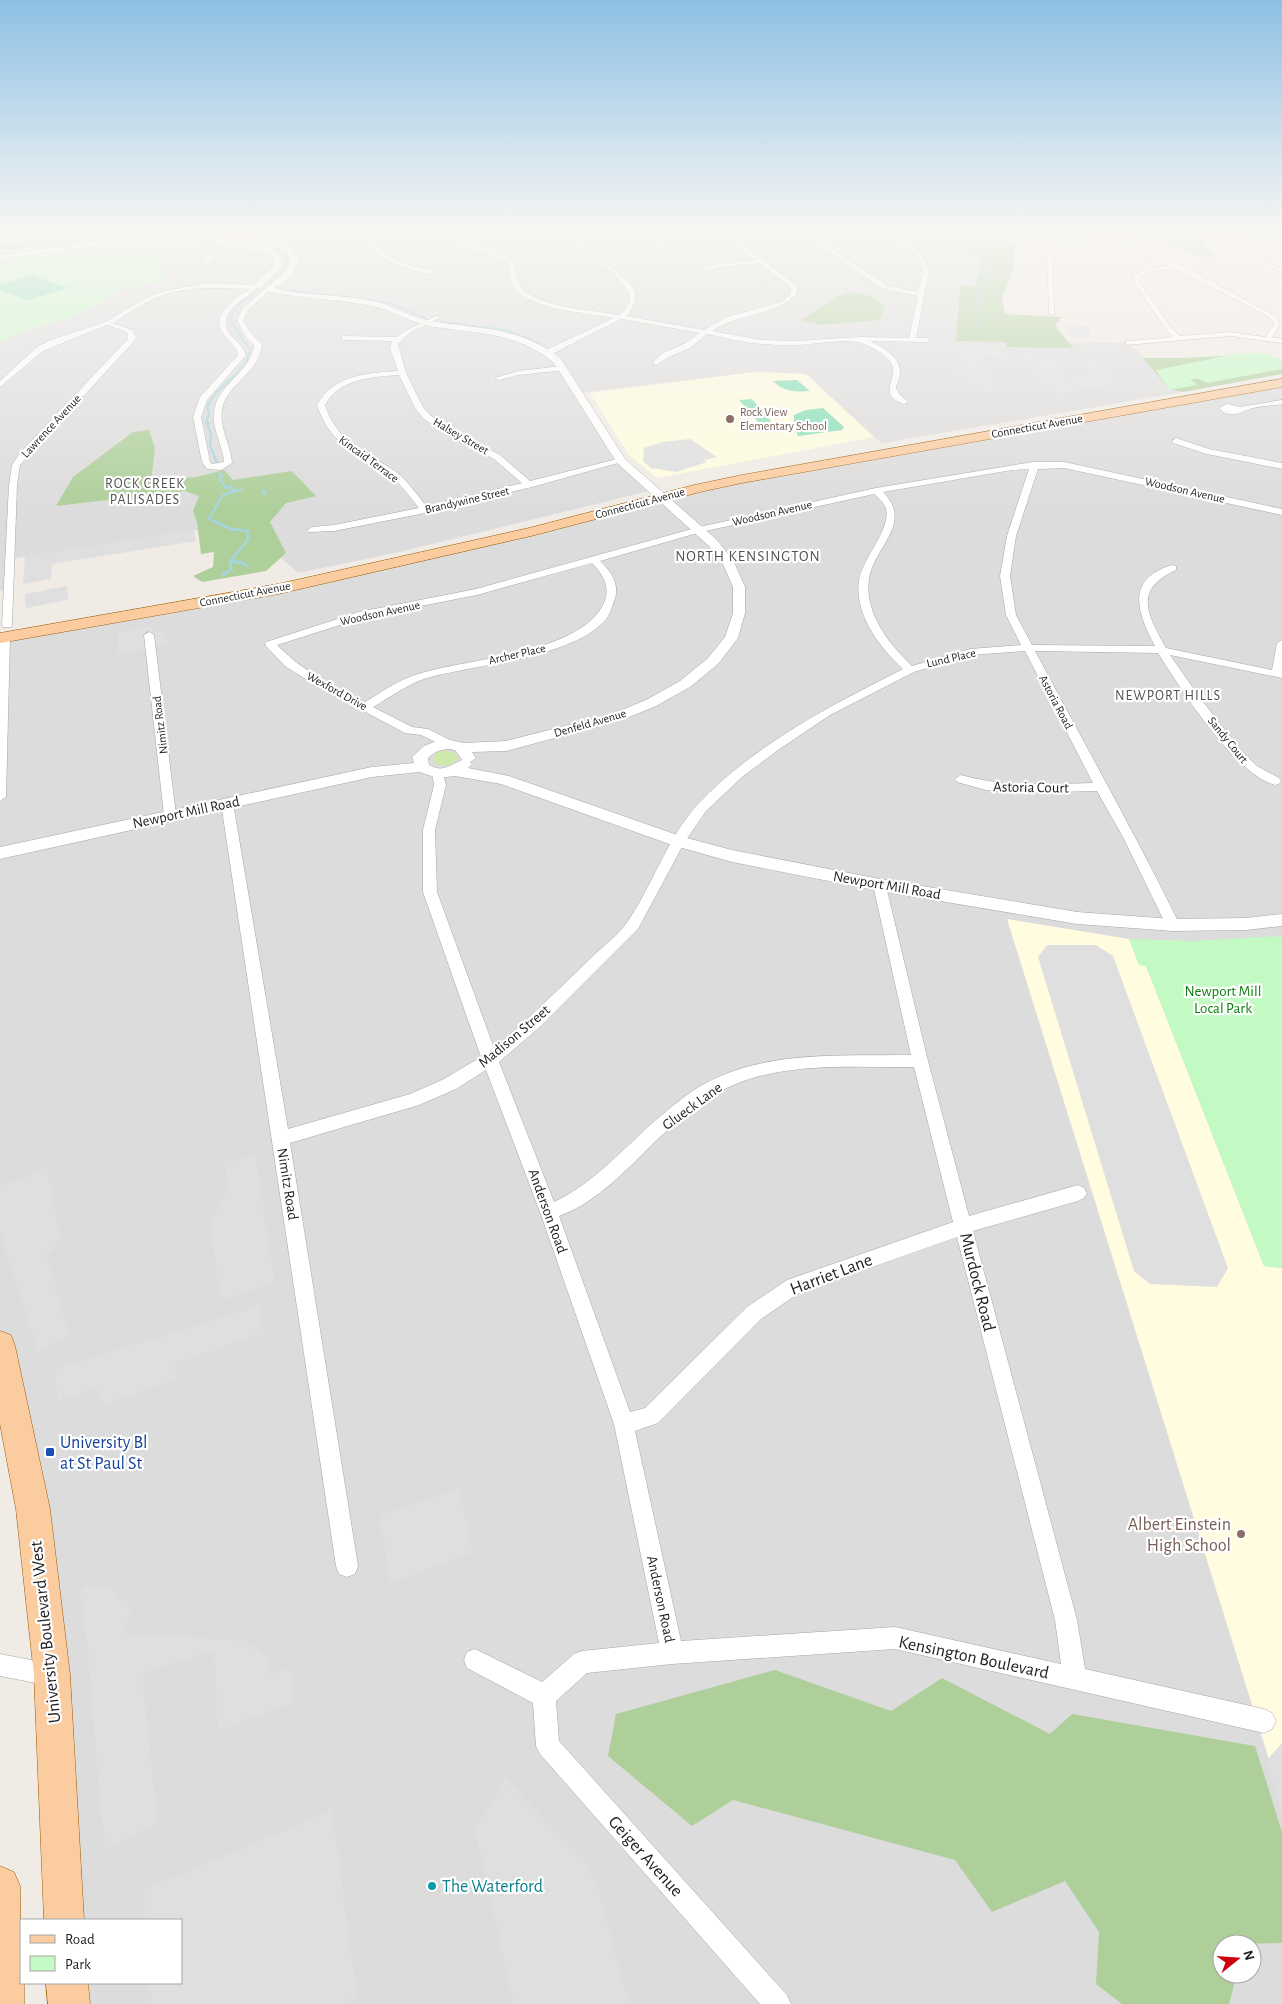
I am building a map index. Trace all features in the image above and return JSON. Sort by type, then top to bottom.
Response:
[{"type":"main road","name":"Connecticut Avenue","points":[[3,631],[244,589],[476,545],[756,466],[1282,374]]},
{"type":"main road","name":"Connecticut Avenue","points":[[658,494],[1282,383]]},
{"type":"main road","name":"University Boulevard West","points":[[0,1346],[33,1509],[52,1675],[64,1919]]},
{"type":"main road","points":[[0,1886],[3,2004]]},
{"type":"main road","points":[[67,1984],[69,2004]]},
{"type":"street","points":[[0,385],[40,349],[106,324]]},
{"type":"street","name":"Lawrence Avenue","points":[[0,797],[3,631],[16,465],[23,455],[131,340],[130,331],[108,324]]},
{"type":"street","points":[[222,324],[226,333],[240,347],[242,355],[203,400],[197,417],[206,462],[210,467],[221,467],[228,464],[218,418],[218,406],[226,392],[252,366],[259,355],[258,345],[242,324]]},
{"type":"street","points":[[344,338],[398,339],[425,324]]},
{"type":"street","points":[[430,324],[516,337],[552,350]]},
{"type":"street","points":[[483,324],[507,327],[552,350]]},
{"type":"street","points":[[499,378],[518,373],[552,350],[606,324]]},
{"type":"street","points":[[655,324],[776,343],[927,340]]},
{"type":"street","points":[[656,363],[666,355],[687,346],[721,324]]},
{"type":"street","points":[[912,340],[915,324]]},
{"type":"street","points":[[1165,324],[1179,339]]},
{"type":"street","points":[[1268,338],[1277,324]]},
{"type":"street","points":[[1129,343],[1230,334],[1282,341]]},
{"type":"street","name":"Halsey Street","points":[[398,339],[394,348],[402,373],[419,408],[427,417],[451,433],[497,457],[528,485]]},
{"type":"street","points":[[861,340],[876,348],[895,365],[896,375],[891,385],[896,398],[904,402]]},
{"type":"street","name":"Denfeld Avenue","points":[[461,757],[625,714],[651,703],[685,684],[713,661],[731,638],[739,613],[739,587],[730,563],[713,543],[621,461],[552,350]]},
{"type":"street","name":"Kincaid Terrace","points":[[402,373],[370,377],[344,384],[334,388],[324,396],[321,405],[330,428],[341,440],[363,457],[393,475],[425,510]]},
{"type":"street","points":[[1240,409],[1282,402]]},
{"type":"street","points":[[1176,441],[1207,451],[1282,466]]},
{"type":"street","name":"Brandywine Street","points":[[312,530],[334,528],[425,510],[621,461]]},
{"type":"street","name":"Astoria Road","points":[[1033,465],[1034,471],[1010,545],[1005,575],[1006,594],[1011,615],[1101,787],[1130,838],[1173,925]]},
{"type":"street","name":"Woodson Avenue","points":[[270,644],[363,614],[477,592],[699,530],[876,491],[1012,467],[1064,465],[1094,470],[1282,512]]},
{"type":"street","points":[[876,491],[888,503],[891,511],[890,520],[870,563],[864,584],[868,608],[877,632],[898,660],[910,670]]},
{"type":"street","name":"Archer Place","points":[[365,707],[419,676],[546,648],[581,635],[600,621],[610,606],[613,587],[608,573],[593,559]]},
{"type":"street","name":"Sandy Court","points":[[1173,568],[1158,574],[1147,585],[1143,593],[1142,602],[1160,650],[1238,755],[1252,769],[1275,781]]},
{"type":"street","name":"Nimitz Road","points":[[149,635],[170,815]]},
{"type":"street","name":"Wexford Drive","points":[[270,644],[289,664],[322,685],[410,730],[424,732],[461,757]]},
{"type":"street","points":[[1279,675],[1282,644]]},
{"type":"street","name":"Lund Place","points":[[678,841],[702,808],[738,774],[774,747],[826,713],[910,670],[970,652],[1027,647],[1160,650],[1279,675]]},
{"type":"street","name":"Wexford Drive","points":[[410,730],[424,757]]},
{"type":"street","points":[[500,776],[496,760],[503,746]]},
{"type":"street","points":[[424,757],[432,772],[438,774],[461,757]]},
{"type":"street","name":"Newport Mill Road","points":[[0,854],[372,772],[424,757],[461,757],[500,776],[678,841],[732,856],[880,885],[1077,918],[1173,925],[1246,924],[1282,920]]},
{"type":"street","name":"Anderson Road","points":[[438,774],[440,785],[429,830],[430,892],[490,1060],[549,1212],[624,1424],[672,1653]]},
{"type":"street","name":"Astoria Court","points":[[961,779],[986,786],[1012,790],[1101,787]]},
{"type":"street","name":"Nimitz Road","points":[[226,803],[281,1138],[347,1566]]},
{"type":"street","name":"Madison Street","points":[[281,1138],[413,1100],[450,1084],[490,1060],[537,1021],[633,925],[678,841]]},
{"type":"street","name":"Murdock Road","points":[[880,885],[920,1061],[1066,1620],[1075,1679]]},
{"type":"street","name":"Glueck Lane","points":[[549,1212],[565,1207],[579,1197],[685,1107],[710,1089],[732,1078],[757,1070],[796,1064],[920,1061]]},
{"type":"street","name":"Harriet Lane","points":[[624,1424],[651,1416],[754,1313],[793,1286],[964,1226],[1078,1193]]},
{"type":"street","name":"Kensington Boulevard","points":[[544,1696],[582,1662],[672,1653],[895,1638],[1264,1721]]},
{"type":"street","points":[[475,1660],[544,1696]]},
{"type":"street","points":[[0,1665],[52,1675]]},
{"type":"street","name":"Geiger Avenue","points":[[544,1696],[548,1746],[778,2004]]},
{"type":"shaded area","points":[[50,324],[957,324],[956,341],[1129,343],[1154,369],[1169,389],[1183,392],[883,443],[874,437],[806,374],[755,372],[579,393],[615,453],[653,490],[395,553],[298,573],[279,556],[261,520],[10,559],[8,590],[0,591],[0,342],[20,332]]},
{"type":"shaded area","points":[[1065,325],[1087,326],[1092,338],[1070,337]]},
{"type":"shaded area","points":[[952,349],[997,350],[1008,355],[1101,358],[1113,384],[1056,395],[1038,380],[1031,360],[981,355],[988,379],[1005,391],[985,393],[952,367],[967,364],[966,360]],"holes":[[[1059,366],[1090,368],[1094,376],[1062,382]]]},
{"type":"shaded area","name":"Rock View Elementary School","points":[[755,372],[806,374],[874,437],[657,478],[628,454],[590,393]]},
{"type":"shaded area","points":[[1282,383],[1282,2004],[69,2004],[67,1984],[182,1984],[182,1919],[64,1919],[61,1866],[0,1346],[0,638],[278,589],[699,488]]},
{"type":"shaded area","points":[[690,439],[717,457],[704,460],[707,462],[676,472],[651,468],[643,461],[644,448],[663,442]]},
{"type":"shaded area","points":[[194,530],[196,541],[52,564],[51,579],[23,584],[25,556]]},
{"type":"shaded area","points":[[67,586],[68,600],[26,608],[25,594]]},
{"type":"shaded area","points":[[154,626],[155,632],[165,629],[168,645],[118,655],[118,632]]},
{"type":"shaded area","name":"Albert Einstein High School","points":[[1007,919],[1129,939],[1139,965],[1146,966],[1264,1266],[1282,1268],[1282,1801]]},
{"type":"shaded area","points":[[1047,945],[1096,945],[1113,956],[1228,1268],[1217,1287],[1150,1284],[1134,1271],[1038,957]]},
{"type":"shaded area","points":[[255,1154],[275,1283],[225,1299],[220,1297],[211,1228],[214,1217],[228,1190],[225,1163]]},
{"type":"shaded area","points":[[47,1167],[61,1240],[47,1256],[69,1335],[37,1351],[0,1231],[0,1187]]},
{"type":"shaded area","points":[[260,1306],[264,1333],[178,1362],[175,1367],[175,1380],[103,1405],[99,1392],[94,1389],[58,1401],[54,1369]]},
{"type":"shaded area","points":[[459,1488],[473,1552],[390,1584],[380,1516]]},
{"type":"shaded area","points":[[87,1585],[112,1590],[132,1608],[122,1633],[246,1641],[268,1659],[272,1673],[291,1669],[293,1703],[218,1731],[214,1651],[155,1669],[142,1677],[158,1824],[106,1848],[100,1804],[88,1654],[80,1592]]},
{"type":"shaded area","points":[[1282,1743],[1282,1813],[1266,1761]]},
{"type":"shaded area","points":[[505,1778],[581,1857],[596,1880],[629,2004],[514,2004],[475,1831]]},
{"type":"shaded area","points":[[332,1810],[357,1997],[342,2004],[151,2004],[150,1984],[182,1984],[182,1919],[146,1919],[144,1890]]},
{"type":"green space","points":[[0,324],[50,324],[20,332],[0,342]]},
{"type":"green space","points":[[815,324],[838,324],[821,325]]},
{"type":"green space","points":[[957,324],[1056,324],[1055,325],[1073,348],[1007,347],[1006,342],[956,341]]},
{"type":"green space","points":[[1240,353],[1266,353],[1282,361],[1282,369],[1207,383],[1198,379],[1190,379],[1198,385],[1169,390],[1156,370]]},
{"type":"green space","points":[[1259,354],[1282,360],[1282,374],[1183,392],[1169,389],[1143,358],[1182,358]]},
{"type":"green space","points":[[797,380],[810,391],[790,391],[773,381]]},
{"type":"green space","points":[[752,399],[776,427],[763,428],[739,400]]},
{"type":"green space","points":[[823,408],[844,427],[842,430],[798,436],[794,425],[794,415],[806,410]]},
{"type":"green space","points":[[149,430],[155,448],[151,481],[196,477],[224,470],[233,480],[292,471],[316,496],[286,503],[270,522],[286,553],[266,571],[202,582],[193,576],[213,567],[214,552],[201,554],[197,522],[193,511],[199,496],[185,491],[56,506],[73,477],[133,432]]},
{"type":"green space","points":[[445,750],[456,753],[458,758],[453,763],[447,765],[435,763],[433,756],[437,752]]},
{"type":"green space","name":"Newport Mill Local Park","points":[[1282,936],[1282,1268],[1264,1266],[1146,966],[1139,965],[1129,939],[1194,941]]},
{"type":"green space","points":[[775,1670],[891,1711],[942,1678],[1050,1734],[1072,1714],[1255,1746],[1282,1832],[1282,1943],[1262,1943],[1262,1934],[1212,1934],[1212,1984],[1234,1984],[1229,2004],[1122,2004],[1096,1984],[1099,1932],[1065,1881],[992,1912],[955,1860],[733,1800],[692,1826],[608,1756],[616,1714]]},
{"type":"waterway","points":[[232,324],[250,350]]},
{"type":"waterway","points":[[453,324],[506,330],[544,345]]},
{"type":"waterway","points":[[236,374],[247,360],[249,353]]},
{"type":"waterway","points":[[217,463],[210,445],[211,434],[207,425],[209,423],[206,422],[209,414],[207,406],[216,393],[236,374]]},
{"type":"waterway","points":[[219,473],[222,476],[220,479],[226,488],[232,487],[234,491]]},
{"type":"waterway","points":[[234,491],[241,490]]},
{"type":"waterway","points":[[233,558],[248,540],[248,531],[231,529],[209,519],[222,496],[234,491]]},
{"type":"waterway","points":[[263,491],[266,494]]},
{"type":"waterway","points":[[231,561],[234,557]]},
{"type":"waterway","points":[[223,575],[230,570],[231,561]]},
{"type":"waterway","points":[[231,561],[243,563],[247,566]]},
{"type":"place","name":"Rock View Elementary School","points":[[730,419]]},
{"type":"place","name":"University Bl at St Paul St","points":[[50,1452]]},
{"type":"place","name":"Albert Einstein High School","points":[[1241,1534]]},
{"type":"place","name":"The Waterford","points":[[432,1886]]},
{"type":"district","name":"ROCK CREEK PALISADES","points":[[145,492]]},
{"type":"district","name":"NORTH KENSINGTON","points":[[748,556]]},
{"type":"district","name":"NEWPORT HILLS","points":[[1168,695]]}]
